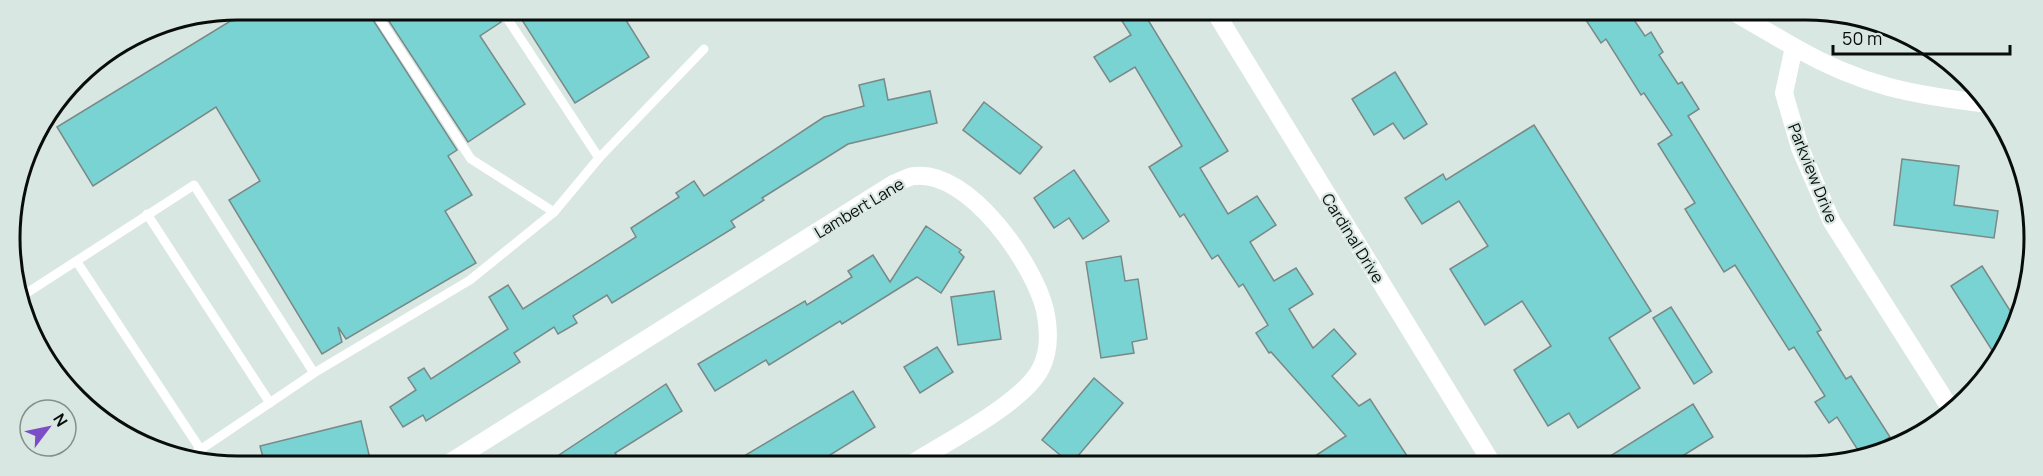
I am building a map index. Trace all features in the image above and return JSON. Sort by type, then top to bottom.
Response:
[{"type":"street","name":"Cardinal Drive","points":[[1220,20],[1487,456]]},
{"type":"street","points":[[1748,20],[1857,79],[1917,95],[1976,102]]},
{"type":"street","name":"Parkview Drive","points":[[1794,47],[1784,93],[1809,169],[1832,222],[1947,403]]},
{"type":"street","name":"Lambert Lane","points":[[460,456],[894,184],[915,176],[936,179],[956,188],[987,211],[1010,240],[1031,275],[1044,308],[1048,332],[1046,353],[1030,385],[992,413],[924,456]]},
{"type":"lane","points":[[380,20],[471,159],[554,212]]},
{"type":"lane","points":[[508,20],[599,158]]},
{"type":"lane","points":[[197,452],[314,373],[470,280],[554,212],[599,158],[704,49]]},
{"type":"lane","points":[[27,293],[194,185],[314,373]]},
{"type":"lane","points":[[147,214],[270,403]]},
{"type":"lane","points":[[77,261],[201,450]]},
{"type":"building","points":[[232,20],[373,20],[457,150],[448,156],[472,195],[445,211],[476,263],[346,339],[338,327],[342,342],[322,354],[229,200],[260,181],[216,107],[93,186],[57,127]]},
{"type":"building","points":[[388,20],[500,20],[501,22],[480,36],[525,104],[468,142]]},
{"type":"building","points":[[522,20],[626,20],[649,57],[575,103]]},
{"type":"building","points":[[1121,20],[1148,20],[1228,151],[1200,168],[1228,214],[1257,196],[1276,225],[1250,242],[1274,281],[1296,268],[1313,294],[1289,309],[1313,348],[1334,329],[1356,354],[1332,376],[1359,406],[1370,399],[1407,456],[1315,456],[1346,436],[1271,352],[1269,353],[1256,333],[1268,325],[1243,284],[1239,287],[1218,255],[1212,259],[1184,214],[1180,217],[1149,167],[1182,146],[1135,67],[1110,82],[1094,57],[1131,35]]},
{"type":"building","points":[[1586,20],[1634,20],[1645,36],[1651,32],[1663,52],[1659,55],[1678,84],[1682,82],[1699,109],[1688,116],[1821,330],[1817,332],[1846,379],[1851,376],[1890,437],[1880,443],[1858,450],[1837,417],[1829,423],[1815,402],[1825,396],[1794,347],[1789,350],[1735,265],[1724,272],[1685,209],[1695,203],[1658,144],[1672,135],[1644,93],[1641,95],[1606,39],[1601,43]]},
{"type":"building","points":[[1395,72],[1427,124],[1404,139],[1393,123],[1374,135],[1352,99]]},
{"type":"building","points":[[884,79],[888,100],[930,91],[937,123],[848,144],[762,198],[764,200],[731,221],[735,227],[612,303],[607,295],[573,316],[577,323],[558,334],[554,327],[514,353],[520,362],[426,421],[423,415],[403,427],[390,407],[416,390],[408,378],[424,368],[431,379],[508,329],[489,297],[508,285],[523,309],[636,237],[631,228],[679,197],[676,193],[694,181],[704,196],[824,117],[864,106],[859,85]]},
{"type":"building","points":[[984,102],[1042,147],[1020,174],[963,130]]},
{"type":"building","points":[[1534,125],[1651,311],[1609,338],[1640,388],[1578,428],[1569,413],[1548,426],[1514,370],[1551,346],[1522,301],[1485,325],[1450,269],[1488,246],[1459,201],[1422,224],[1405,198],[1443,174],[1446,180]]},
{"type":"building","points":[[1902,159],[1959,166],[1954,205],[1998,211],[1994,238],[1894,225]]},
{"type":"building","points":[[1074,170],[1109,221],[1083,239],[1069,218],[1054,228],[1034,198]]},
{"type":"building","points":[[926,226],[961,250],[959,252],[964,257],[941,293],[917,277],[842,324],[840,321],[769,365],[766,360],[715,391],[698,364],[805,301],[807,305],[852,277],[848,271],[873,255],[890,282]]},
{"type":"building","points":[[1121,256],[1125,281],[1138,279],[1147,339],[1132,342],[1134,353],[1101,358],[1086,262]]},
{"type":"building","points":[[1982,266],[2011,312],[1992,350],[1951,286]]},
{"type":"building","points":[[994,291],[1001,339],[958,345],[951,297]]},
{"type":"building","points":[[1671,307],[1712,372],[1694,384],[1653,318]]},
{"type":"building","points":[[937,347],[953,372],[920,393],[904,367]]},
{"type":"building","points":[[1094,378],[1123,403],[1078,456],[1061,456],[1042,440]]},
{"type":"building","points":[[666,384],[682,411],[615,453],[617,456],[558,456]]},
{"type":"building","points":[[853,391],[875,427],[828,456],[744,456]]},
{"type":"building","points":[[1693,404],[1713,437],[1682,456],[1610,456]]},
{"type":"building","points":[[361,421],[369,456],[263,456],[260,446]]}]
